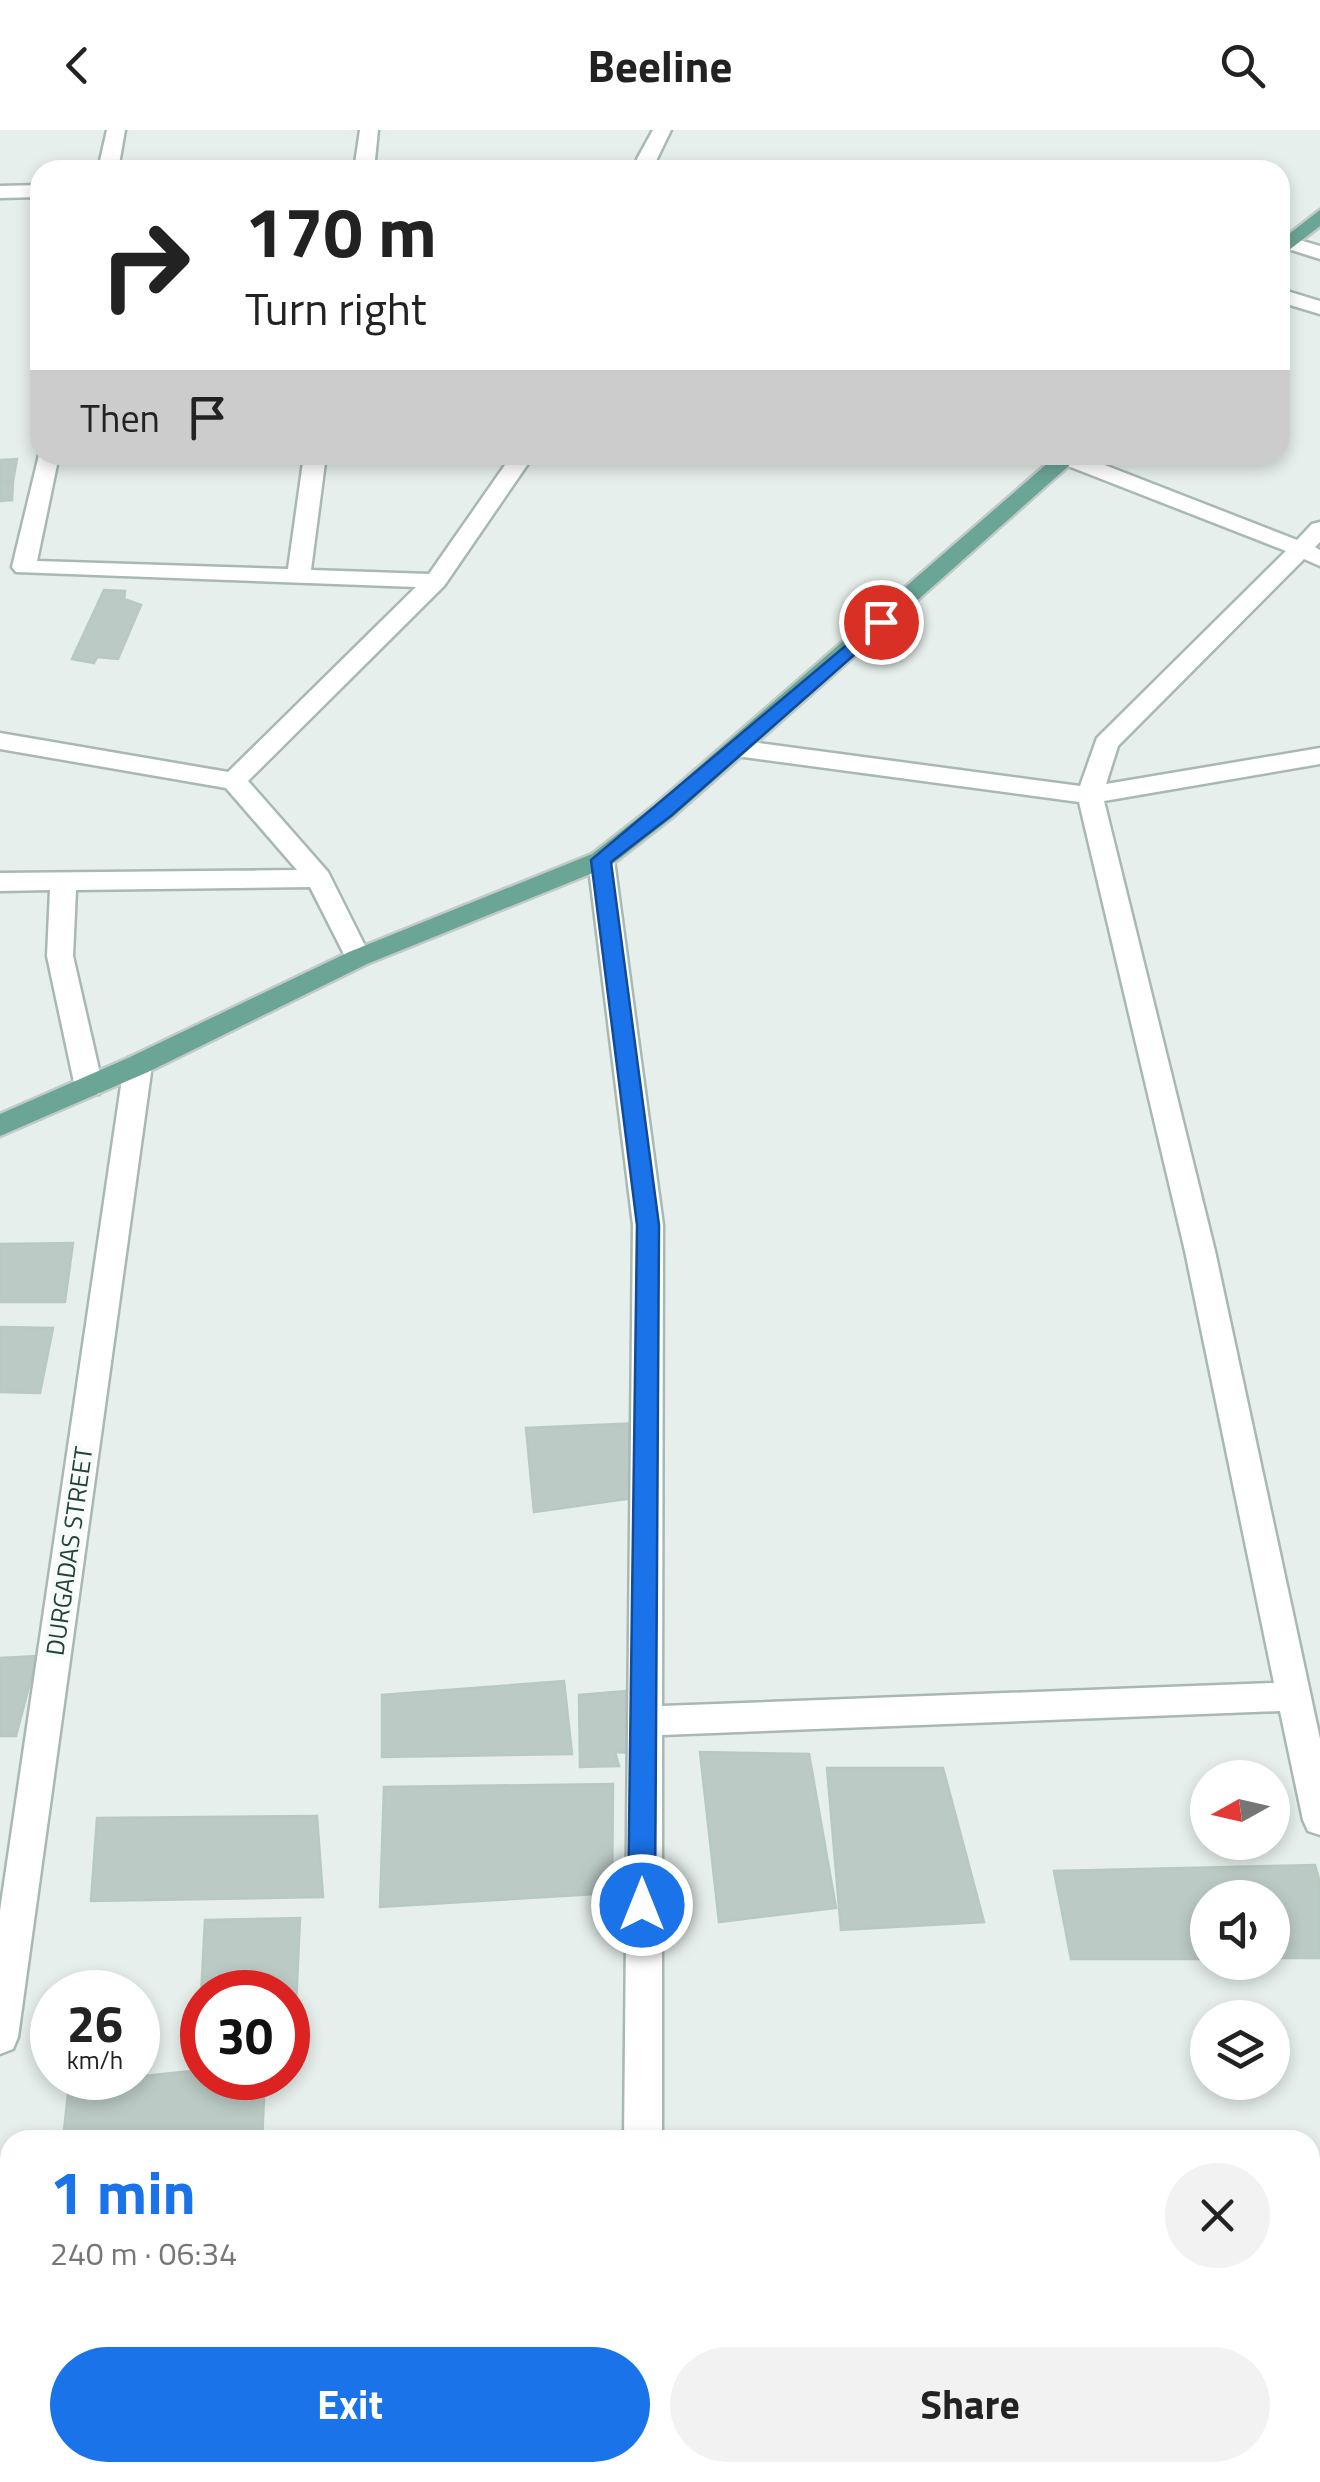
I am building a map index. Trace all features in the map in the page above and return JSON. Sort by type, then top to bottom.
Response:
[{"type":"main road","points":[[1290,243],[1320,216]]},
{"type":"main road","points":[[0,1126],[138,1065],[358,958],[601,860],[736,748],[1060,465]]},
{"type":"street","points":[[110,160],[116,130]]},
{"type":"street","points":[[365,160],[369,130]]},
{"type":"street","points":[[646,160],[662,130]]},
{"type":"street","points":[[0,192],[30,191]]},
{"type":"street","points":[[1290,248],[1320,253]]},
{"type":"street","points":[[1290,298],[1320,308]]},
{"type":"street","points":[[46,465],[24,567],[436,581]]},
{"type":"street","points":[[299,576],[314,465]]},
{"type":"street","points":[[234,782],[436,581],[515,465]]},
{"type":"street","points":[[1089,465],[1310,554]]},
{"type":"street","points":[[1320,528],[1310,554],[1106,742],[1090,795],[1200,1251],[1320,1820]]},
{"type":"street","points":[[0,741],[234,782],[319,878],[358,958]]},
{"type":"street","points":[[736,748],[1090,795],[1320,756]]},
{"type":"street","points":[[601,860],[648,1225],[642,2130]]},
{"type":"street","points":[[0,882],[319,878]]},
{"type":"street","points":[[63,880],[60,956],[89,1087]]},
{"type":"street","name":"DURGADAS STREET","points":[[0,2038],[138,1065]]},
{"type":"street","points":[[643,1720],[1294,1696]]},
{"type":"building","points":[[17,459],[13,481],[0,482],[0,460]]},
{"type":"building","points":[[13,481],[12,500],[0,501],[0,482]]},
{"type":"building","points":[[104,590],[125,591],[124,599],[141,605],[118,659],[97,657],[94,663],[72,659]]},
{"type":"building","points":[[73,1243],[65,1302],[0,1302],[0,1244]]},
{"type":"building","points":[[0,1327],[53,1328],[40,1393],[0,1392]]},
{"type":"building","points":[[640,1423],[641,1497],[534,1512],[526,1428]]},
{"type":"building","points":[[37,1656],[16,1736],[0,1736],[0,1658]]},
{"type":"building","points":[[564,1681],[572,1754],[382,1757],[382,1695]]},
{"type":"building","points":[[625,1691],[628,1753],[615,1752],[619,1766],[580,1767],[579,1695]]},
{"type":"building","points":[[700,1752],[809,1754],[836,1908],[719,1922]]},
{"type":"building","points":[[827,1768],[943,1768],[984,1922],[841,1930]]},
{"type":"building","points":[[613,1784],[612,1893],[380,1907],[384,1787]]},
{"type":"building","points":[[317,1816],[323,1897],[91,1901],[97,1818]]},
{"type":"building","points":[[1315,1865],[1320,1883],[1320,1958],[1290,1958],[1290,1880],[1190,1880],[1190,1959],[1071,1959],[1054,1871]]},
{"type":"building","points":[[300,1918],[298,1970],[202,1970],[205,1920]]},
{"type":"building","points":[[180,2072],[180,2100],[264,2100],[262,2130],[64,2130],[67,2100],[160,2100],[160,2074]]},
{"type":"route","points":[[642,1905],[648,1225],[601,860],[665,810],[881,622]]}]
